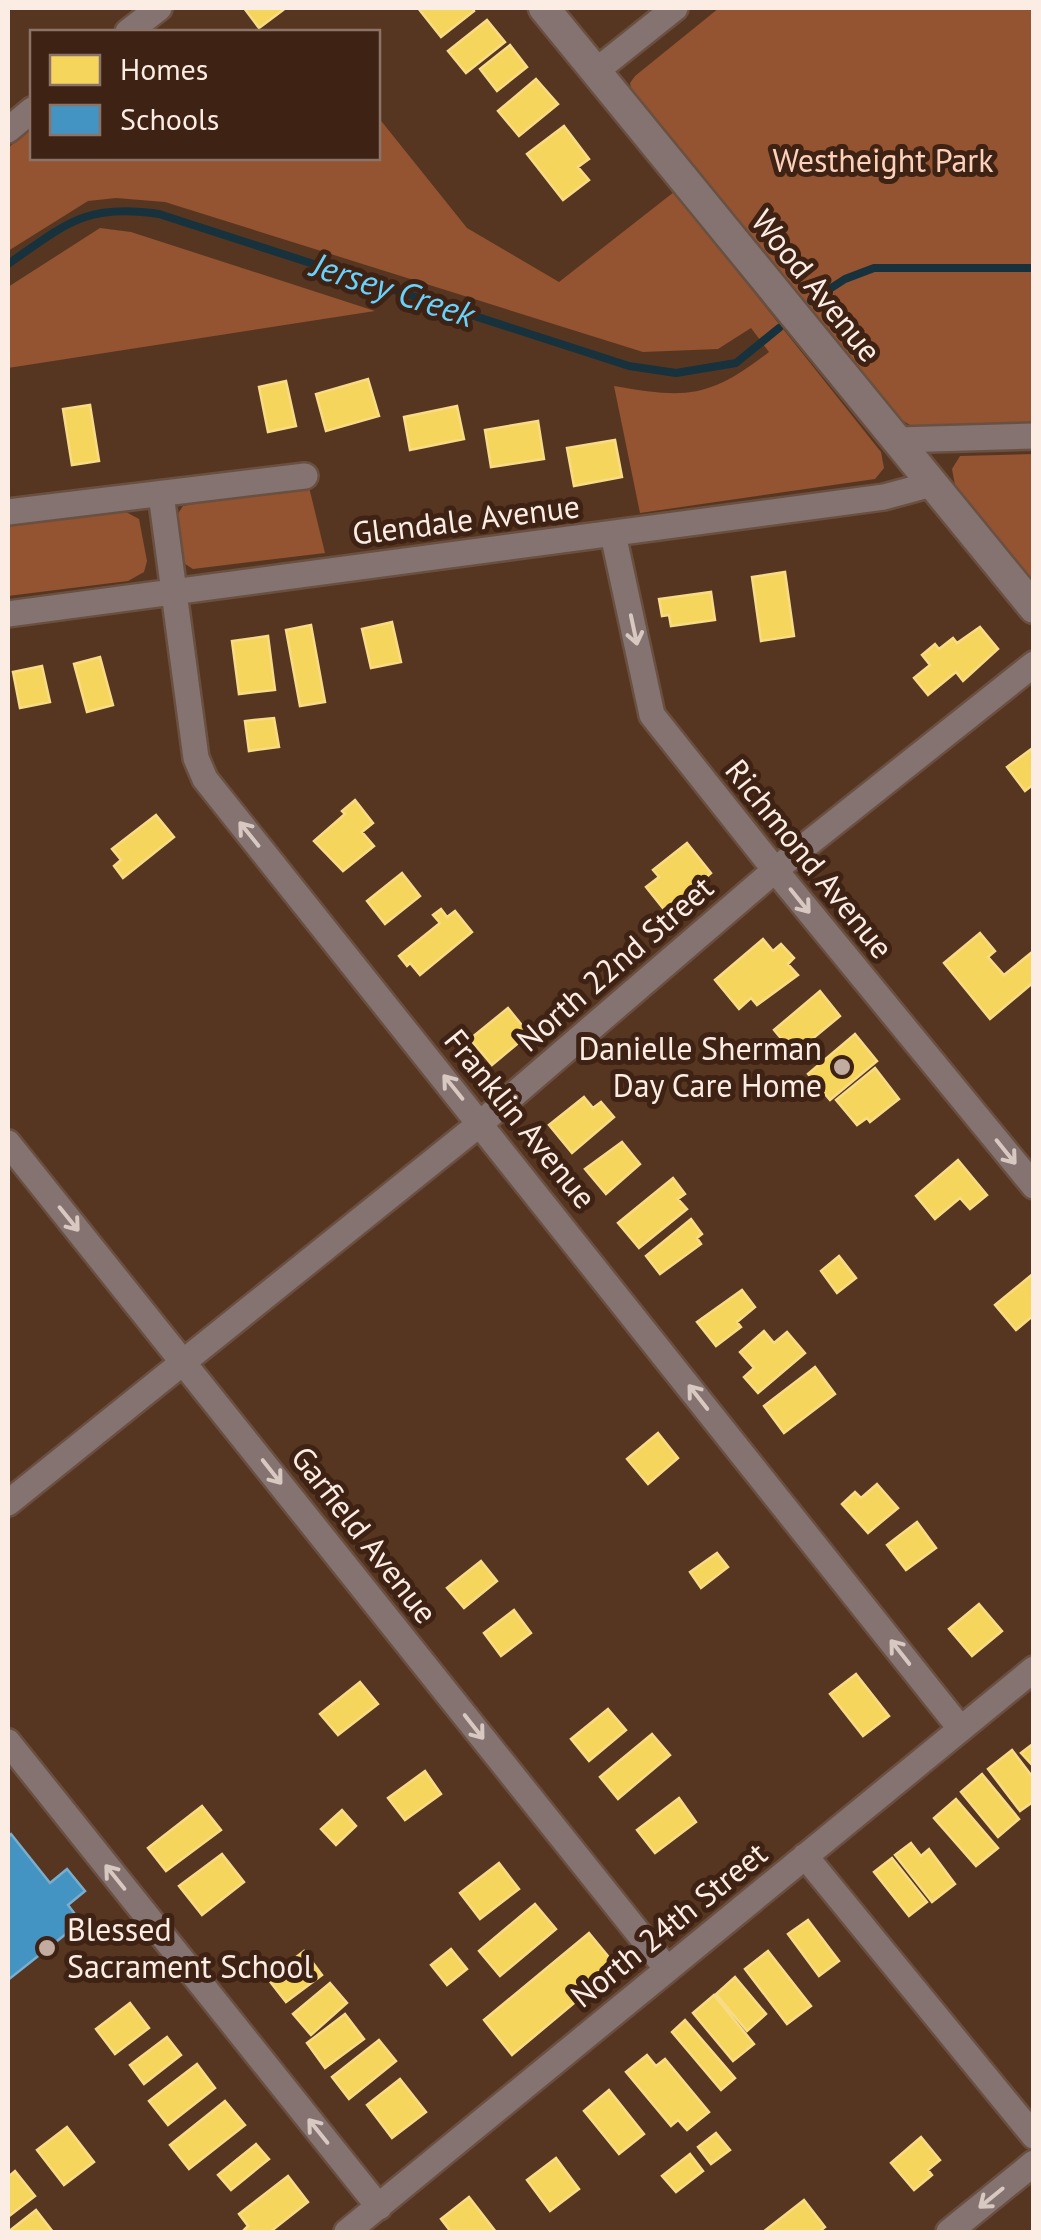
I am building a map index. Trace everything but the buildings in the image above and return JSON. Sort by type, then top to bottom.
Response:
[{"type":"street","points":[[131,30],[159,8]]},
{"type":"street","name":"Wood Avenue","points":[[544,8],[1034,608]]},
{"type":"street","points":[[596,71],[675,8]]},
{"type":"street","points":[[8,130],[30,112]]},
{"type":"street","points":[[897,440],[1034,436]]},
{"type":"street","points":[[8,512],[305,476]]},
{"type":"street","name":"Glendale Avenue","points":[[8,614],[884,497],[932,484]]},
{"type":"street","name":"Franklin Avenue","points":[[161,494],[196,758],[205,779],[482,1122],[960,1728]]},
{"type":"street","name":"Richmond Avenue","points":[[613,534],[652,715],[1034,1186]]},
{"type":"street","name":"North 22nd Street","points":[[8,1504],[482,1122],[774,870],[1034,664]]},
{"type":"street","name":"Garfield Avenue","points":[[8,1143],[667,1969]]},
{"type":"street","name":"North 24th Street","points":[[347,2232],[1034,1669]]},
{"type":"street","points":[[8,1742],[379,2207]]},
{"type":"street","points":[[806,1856],[1034,2136]]},
{"type":"street","points":[[949,2232],[1034,2163]]},
{"type":"green space","name":"Westheight Park","points":[[719,8],[1033,8],[1033,425],[918,430],[900,419],[632,92],[630,83],[635,76]]},
{"type":"green space","points":[[380,119],[467,228],[559,282],[674,192],[881,452],[884,468],[875,479],[640,513],[614,386],[680,393],[730,379],[769,352],[751,328],[718,349],[643,352],[165,202],[116,198],[88,201],[8,251],[8,148],[30,130],[30,160],[380,160]]},
{"type":"green space","points":[[100,228],[131,232],[375,311],[8,368],[8,287]]},
{"type":"green space","points":[[1034,454],[1033,581],[955,485],[952,469],[960,456]]},
{"type":"green space","points":[[308,483],[325,553],[193,569],[182,562],[175,518],[183,506]]},
{"type":"green space","points":[[126,512],[139,519],[147,561],[144,572],[128,581],[8,596],[8,526]]},
{"type":"waterway","name":"Jersey Creek","points":[[8,264],[77,220],[94,214],[134,211],[159,214],[629,366],[676,373],[736,363],[779,328]]},
{"type":"waterway","name":"Jersey Creek","points":[[811,301],[845,279],[874,268],[1034,268]]},
{"type":"place","name":"Danielle Sherman Day Care Home","points":[[842,1067]]},
{"type":"place","name":"Blessed Sacrament School","points":[[47,1948]]}]
